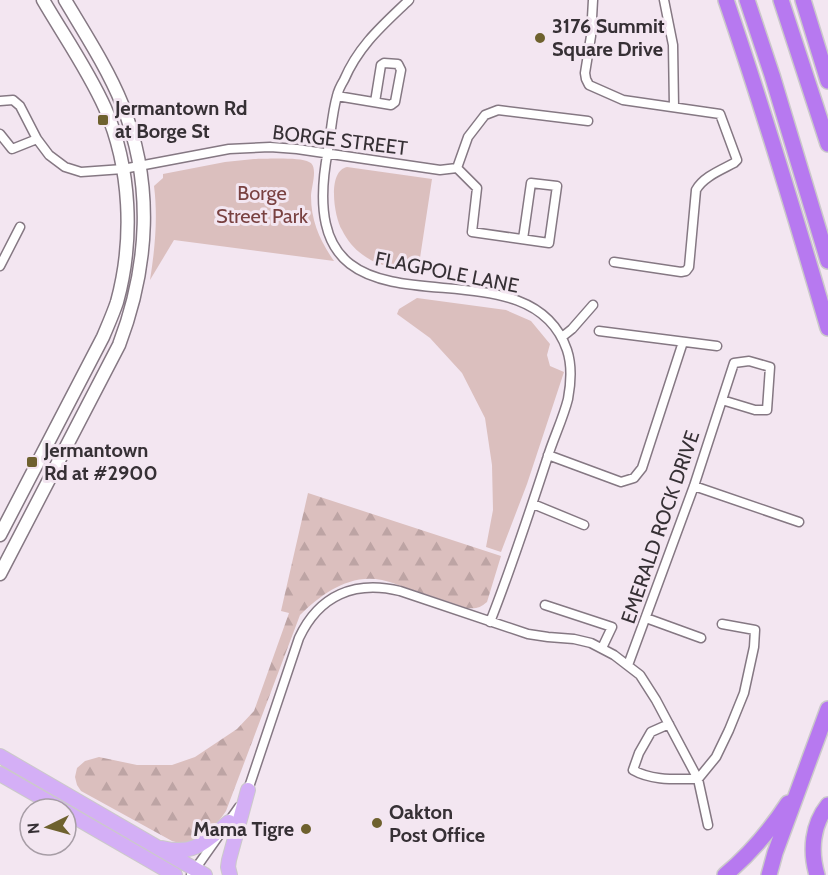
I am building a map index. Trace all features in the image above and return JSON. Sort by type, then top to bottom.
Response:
[{"type":"highway","points":[[726,0],[792,201],[828,328]]},
{"type":"highway","points":[[747,0],[828,261]]},
{"type":"highway","points":[[781,0],[828,144]]},
{"type":"highway","points":[[803,0],[828,81]]},
{"type":"highway","points":[[808,0],[828,52]]},
{"type":"highway","points":[[769,875],[828,709]]},
{"type":"highway","points":[[725,875],[771,827],[804,777]]},
{"type":"highway","points":[[817,875],[813,861],[814,836],[818,822],[828,805]]},
{"type":"main road","points":[[0,535],[103,337],[116,303],[126,250],[126,189],[114,132],[106,110],[81,62],[43,0]]},
{"type":"main road","points":[[0,574],[119,345],[129,320],[143,250],[144,211],[140,166],[130,124],[118,94],[65,0]]},
{"type":"main road","points":[[0,756],[157,847],[197,873]]},
{"type":"main road","points":[[0,774],[40,797]]},
{"type":"main road","points":[[230,875],[229,860],[248,790]]},
{"type":"main road","points":[[78,819],[175,875]]},
{"type":"main road","points":[[157,847],[170,850],[196,848],[229,822]]},
{"type":"street","name":"FLAGPOLE LANE","points":[[410,0],[364,44],[351,65],[337,96],[322,186],[324,221],[328,234],[342,256],[351,265],[368,275],[387,281],[490,294],[518,300],[543,314],[562,337],[569,356],[571,380],[564,410],[490,622]]},
{"type":"street","points":[[593,0],[591,36],[585,73],[589,85],[623,100],[720,114],[737,160],[704,181],[696,190],[686,271],[614,262]]},
{"type":"street","points":[[664,0],[673,45],[674,106]]},
{"type":"street","points":[[337,96],[391,105],[396,102],[401,70],[398,64],[384,63],[381,65],[375,102]]},
{"type":"street","name":"BORGE STREET","points":[[0,101],[13,100],[20,106],[37,139],[49,155],[65,167],[81,172],[123,170],[202,153],[246,147],[288,148],[440,170],[457,168]]},
{"type":"street","points":[[523,239],[531,183],[557,186],[549,243],[472,232],[477,188],[457,168],[468,137],[484,115],[498,110],[588,121]]},
{"type":"street","points":[[0,134],[12,149],[37,139]]},
{"type":"street","points":[[0,266],[21,227]]},
{"type":"street","points":[[562,337],[593,305]]},
{"type":"street","points":[[599,331],[717,346]]},
{"type":"street","points":[[548,455],[621,482],[634,478],[642,468],[683,342]]},
{"type":"street","name":"EMERALD ROCK DRIVE","points":[[628,665],[694,486],[734,363],[749,361],[770,367],[767,410],[754,410],[722,400]]},
{"type":"street","points":[[694,486],[799,522]]},
{"type":"street","points":[[532,504],[584,525]]},
{"type":"street","points":[[197,873],[236,813],[248,790],[299,638],[310,618],[327,601],[357,588],[381,587],[400,591],[528,634],[591,643],[628,665],[646,683],[698,779],[708,825]]},
{"type":"street","points":[[545,605],[612,627],[602,648]]},
{"type":"street","points":[[646,618],[701,638]]},
{"type":"street","points":[[698,779],[716,757],[729,730],[744,693],[754,647],[755,630],[722,624]]},
{"type":"street","points":[[669,724],[651,732],[639,753],[633,770],[640,774],[667,779],[698,779]]},
{"type":"green space","name":"Borge Street Park","points":[[254,159],[298,159],[312,164],[314,168],[311,196],[313,214],[324,246],[334,261],[174,240],[150,280],[155,233],[154,186],[163,178],[163,174]]},
{"type":"green space","name":"Borge Street Park","points":[[347,167],[432,179],[420,258],[424,259],[422,272],[377,263],[360,253],[348,241],[339,224],[334,195],[337,177],[341,170]]},
{"type":"green space","points":[[417,298],[506,310],[531,321],[550,344],[547,355],[550,366],[564,372],[527,484],[501,552],[486,547],[493,510],[492,465],[485,418],[462,373],[430,338],[397,314],[399,309]]},
{"type":"green space","points":[[308,493],[501,556],[487,602],[478,608],[467,608],[390,582],[370,579],[348,582],[317,600],[300,615],[226,811],[210,831],[196,840],[180,843],[172,841],[81,791],[75,777],[77,768],[85,761],[99,757],[137,765],[172,765],[195,757],[237,729],[254,711],[289,613],[281,611]]},
{"type":"place","name":"3176 Summit Square Drive","points":[[540,38]]},
{"type":"place","name":"Jermantown Rd at Borge St","points":[[103,120]]},
{"type":"place","name":"Jermantown Rd at #2900","points":[[32,462]]},
{"type":"place","name":"Oakton Post Office","points":[[377,823]]},
{"type":"place","name":"Mama Tigre","points":[[306,829]]}]
